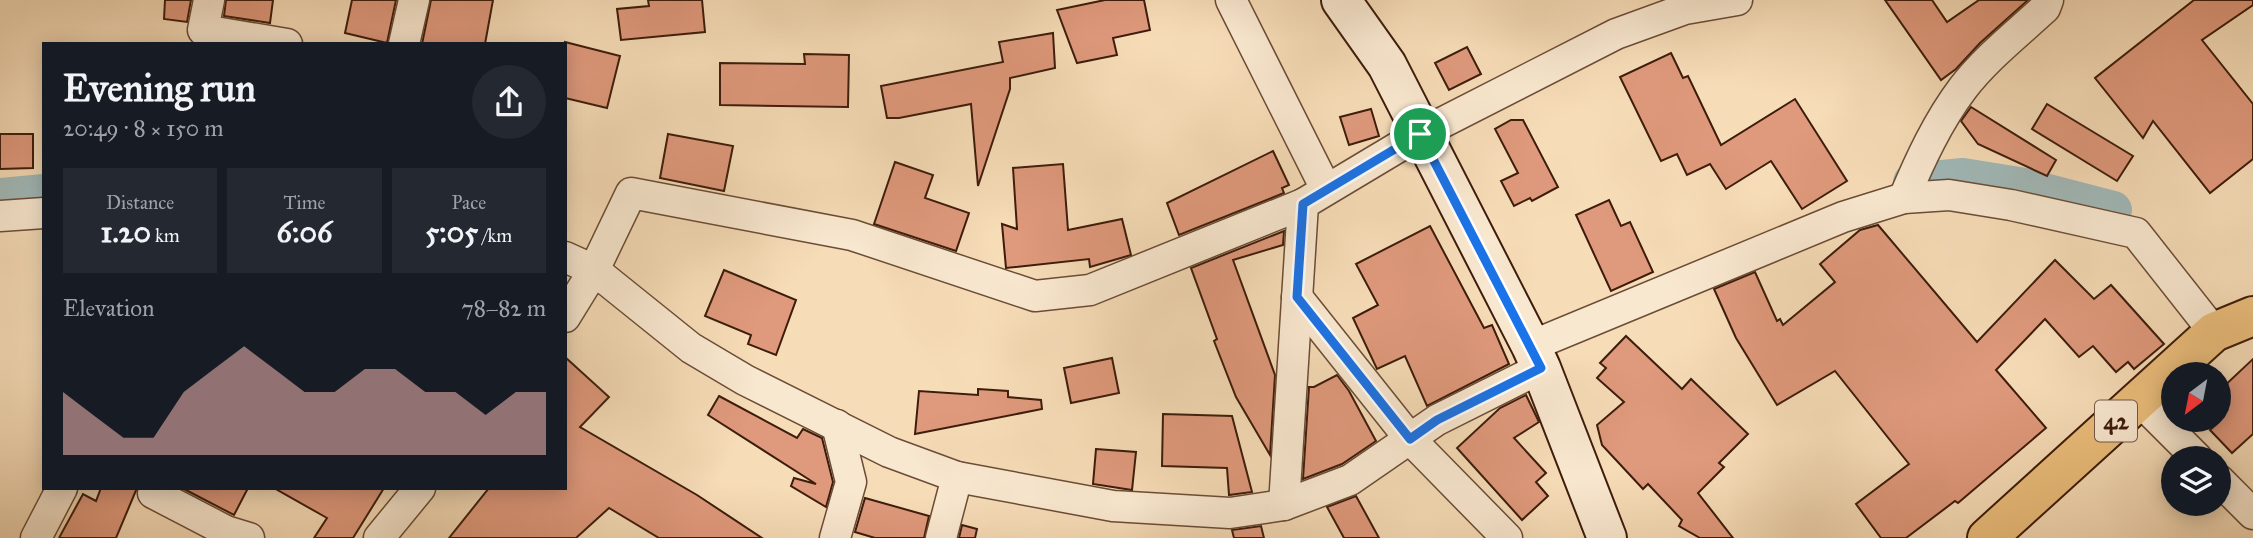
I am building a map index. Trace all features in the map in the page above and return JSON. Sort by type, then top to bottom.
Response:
[{"type":"main road","name":"42","points":[[1987,538],[2214,332],[2253,316]]},
{"type":"street","points":[[209,0],[203,30],[275,42]]},
{"type":"street","points":[[404,42],[414,0]]},
{"type":"street","points":[[1231,0],[1314,197],[1297,297],[1284,505]]},
{"type":"street","points":[[1341,0],[1387,65],[1536,357],[1607,538]]},
{"type":"street","points":[[567,314],[594,270],[631,193],[852,235],[1035,296],[1090,290],[1314,197],[1420,134],[1616,34],[1685,9],[1737,0]]},
{"type":"street","points":[[1904,198],[1930,142],[1964,86],[2045,8],[2048,0]]},
{"type":"street","points":[[567,258],[594,270],[691,348],[745,380],[889,452],[957,477],[1113,506],[1230,513],[1284,505],[1350,481],[1437,420],[1536,357],[1843,217],[1904,198],[1949,195],[2011,205],[2136,233],[2214,332]]},
{"type":"street","points":[[0,216],[42,213]]},
{"type":"street","points":[[1297,297],[1410,439],[1507,538]]},
{"type":"street","points":[[2139,400],[2185,446]]},
{"type":"street","points":[[835,538],[851,482],[837,425]]},
{"type":"street","points":[[942,538],[957,477]]},
{"type":"street","points":[[36,538],[61,490]]},
{"type":"street","points":[[379,538],[418,490]]},
{"type":"street","points":[[2231,492],[2253,514]]},
{"type":"street","points":[[153,493],[226,531],[249,538]]},
{"type":"building","points":[[165,0],[191,0],[187,22],[164,19]]},
{"type":"building","points":[[226,0],[273,0],[270,23],[224,16]]},
{"type":"building","points":[[352,0],[396,0],[387,42],[345,33]]},
{"type":"building","points":[[431,0],[493,0],[485,42],[422,42]]},
{"type":"building","points":[[648,0],[702,0],[705,32],[621,40],[617,9],[649,6]]},
{"type":"building","points":[[1105,0],[1144,0],[1150,30],[1113,38],[1117,55],[1077,63],[1057,10]]},
{"type":"building","points":[[1885,0],[1932,0],[1947,22],[1979,0],[2028,0],[1941,80]]},
{"type":"building","points":[[2194,0],[2253,0],[2253,5],[2202,40],[2253,104],[2253,159],[2210,193],[2153,121],[2143,138],[2095,78]]},
{"type":"building","points":[[1053,33],[1055,68],[1010,78],[1010,89],[978,186],[971,104],[887,118],[881,86],[1003,62],[999,42]]},
{"type":"building","points":[[567,43],[620,56],[607,108],[567,98]]},
{"type":"building","points":[[1467,47],[1481,74],[1449,90],[1435,63]]},
{"type":"building","points":[[1671,53],[1683,78],[1688,76],[1721,145],[1795,99],[1847,181],[1802,209],[1771,161],[1726,189],[1710,164],[1687,175],[1677,154],[1661,161],[1620,77]]},
{"type":"building","points":[[804,54],[849,55],[848,107],[720,105],[720,63],[805,64]]},
{"type":"building","points":[[2047,104],[2133,156],[2117,181],[2032,129]]},
{"type":"building","points":[[1971,107],[2056,160],[2047,176],[1978,144],[1961,121]]},
{"type":"building","points":[[1371,109],[1379,136],[1349,145],[1340,117]]},
{"type":"building","points":[[1511,120],[1523,120],[1558,187],[1532,201],[1530,198],[1514,206],[1501,181],[1518,173],[1495,129]]},
{"type":"building","points":[[0,134],[33,134],[33,168],[0,169]]},
{"type":"building","points":[[668,134],[733,146],[724,191],[660,178]]},
{"type":"building","points":[[1273,151],[1289,185],[1282,188],[1284,193],[1179,235],[1167,203]]},
{"type":"building","points":[[895,162],[933,175],[925,198],[969,213],[956,251],[874,224]]},
{"type":"building","points":[[1063,164],[1068,230],[1122,219],[1131,255],[1090,267],[1089,259],[1006,268],[1002,224],[1017,229],[1013,168]]},
{"type":"building","points":[[1609,200],[1621,226],[1630,222],[1653,272],[1611,291],[1576,215]]},
{"type":"building","points":[[1878,225],[1977,342],[2055,260],[2094,299],[2111,285],[2164,344],[2134,369],[2128,362],[2116,372],[2093,346],[2079,357],[2045,319],[1996,370],[2046,428],[1958,503],[1955,501],[1906,538],[1881,538],[1856,504],[1909,464],[1835,371],[1777,405],[1736,338],[1714,289],[1755,272],[1777,321],[1780,319],[1783,325],[1835,282],[1820,264],[1860,230]]},
{"type":"building","points":[[1430,226],[1484,328],[1492,325],[1509,364],[1427,406],[1405,356],[1377,369],[1353,318],[1378,305],[1356,264]]},
{"type":"building","points":[[1284,231],[1283,245],[1233,260],[1275,375],[1270,455],[1236,397],[1214,341],[1217,339],[1191,268]]},
{"type":"building","points":[[724,270],[796,300],[776,355],[748,344],[751,335],[705,316]]},
{"type":"building","points":[[1626,336],[1682,389],[1691,379],[1748,434],[1719,463],[1724,467],[1698,493],[1733,538],[1700,538],[1679,526],[1682,520],[1648,484],[1643,489],[1602,445],[1597,425],[1624,402],[1597,378],[1606,368],[1600,363]]},
{"type":"building","points":[[1112,358],[1119,393],[1071,403],[1064,368]]},
{"type":"building","points":[[567,359],[609,397],[580,427],[697,495],[762,538],[659,538],[609,508],[576,538],[449,538],[487,490],[567,490]]},
{"type":"building","points":[[2253,359],[2253,434],[2232,453],[2231,446],[2225,446],[2212,432],[2231,432],[2231,380]]},
{"type":"building","points":[[1337,375],[1349,391],[1376,441],[1342,464],[1303,479],[1309,387]]},
{"type":"building","points":[[978,389],[1008,391],[1008,397],[1041,400],[1042,409],[915,434],[919,391],[978,395]]},
{"type":"building","points":[[1526,395],[1539,422],[1514,438],[1546,473],[1536,482],[1548,496],[1522,520],[1457,448],[1500,408]]},
{"type":"building","points":[[719,396],[797,438],[803,429],[822,438],[833,482],[826,507],[791,486],[794,478],[816,484],[708,415]]},
{"type":"building","points":[[1163,414],[1232,416],[1252,492],[1229,495],[1227,468],[1162,466]]},
{"type":"building","points":[[1096,449],[1136,452],[1132,490],[1093,484]]},
{"type":"building","points":[[100,490],[136,490],[116,538],[59,538],[83,494],[96,501]]},
{"type":"building","points":[[186,490],[247,490],[234,515]]},
{"type":"building","points":[[278,490],[383,490],[353,538],[314,538],[327,518]]},
{"type":"building","points":[[1356,496],[1379,538],[1344,538],[1327,507]]},
{"type":"building","points":[[865,498],[929,516],[924,538],[875,538],[855,532]]},
{"type":"building","points":[[962,525],[977,529],[975,538],[959,538]]},
{"type":"building","points":[[1261,526],[1264,538],[1234,538],[1232,530]]},
{"type":"waterway","points":[[1912,182],[1963,177],[2025,187],[2113,210]]},
{"type":"waterway","points":[[0,197],[42,193]]},
{"type":"route","points":[[1420,134],[1541,368],[1437,420],[1410,439],[1297,297],[1303,204],[1420,134]]}]
